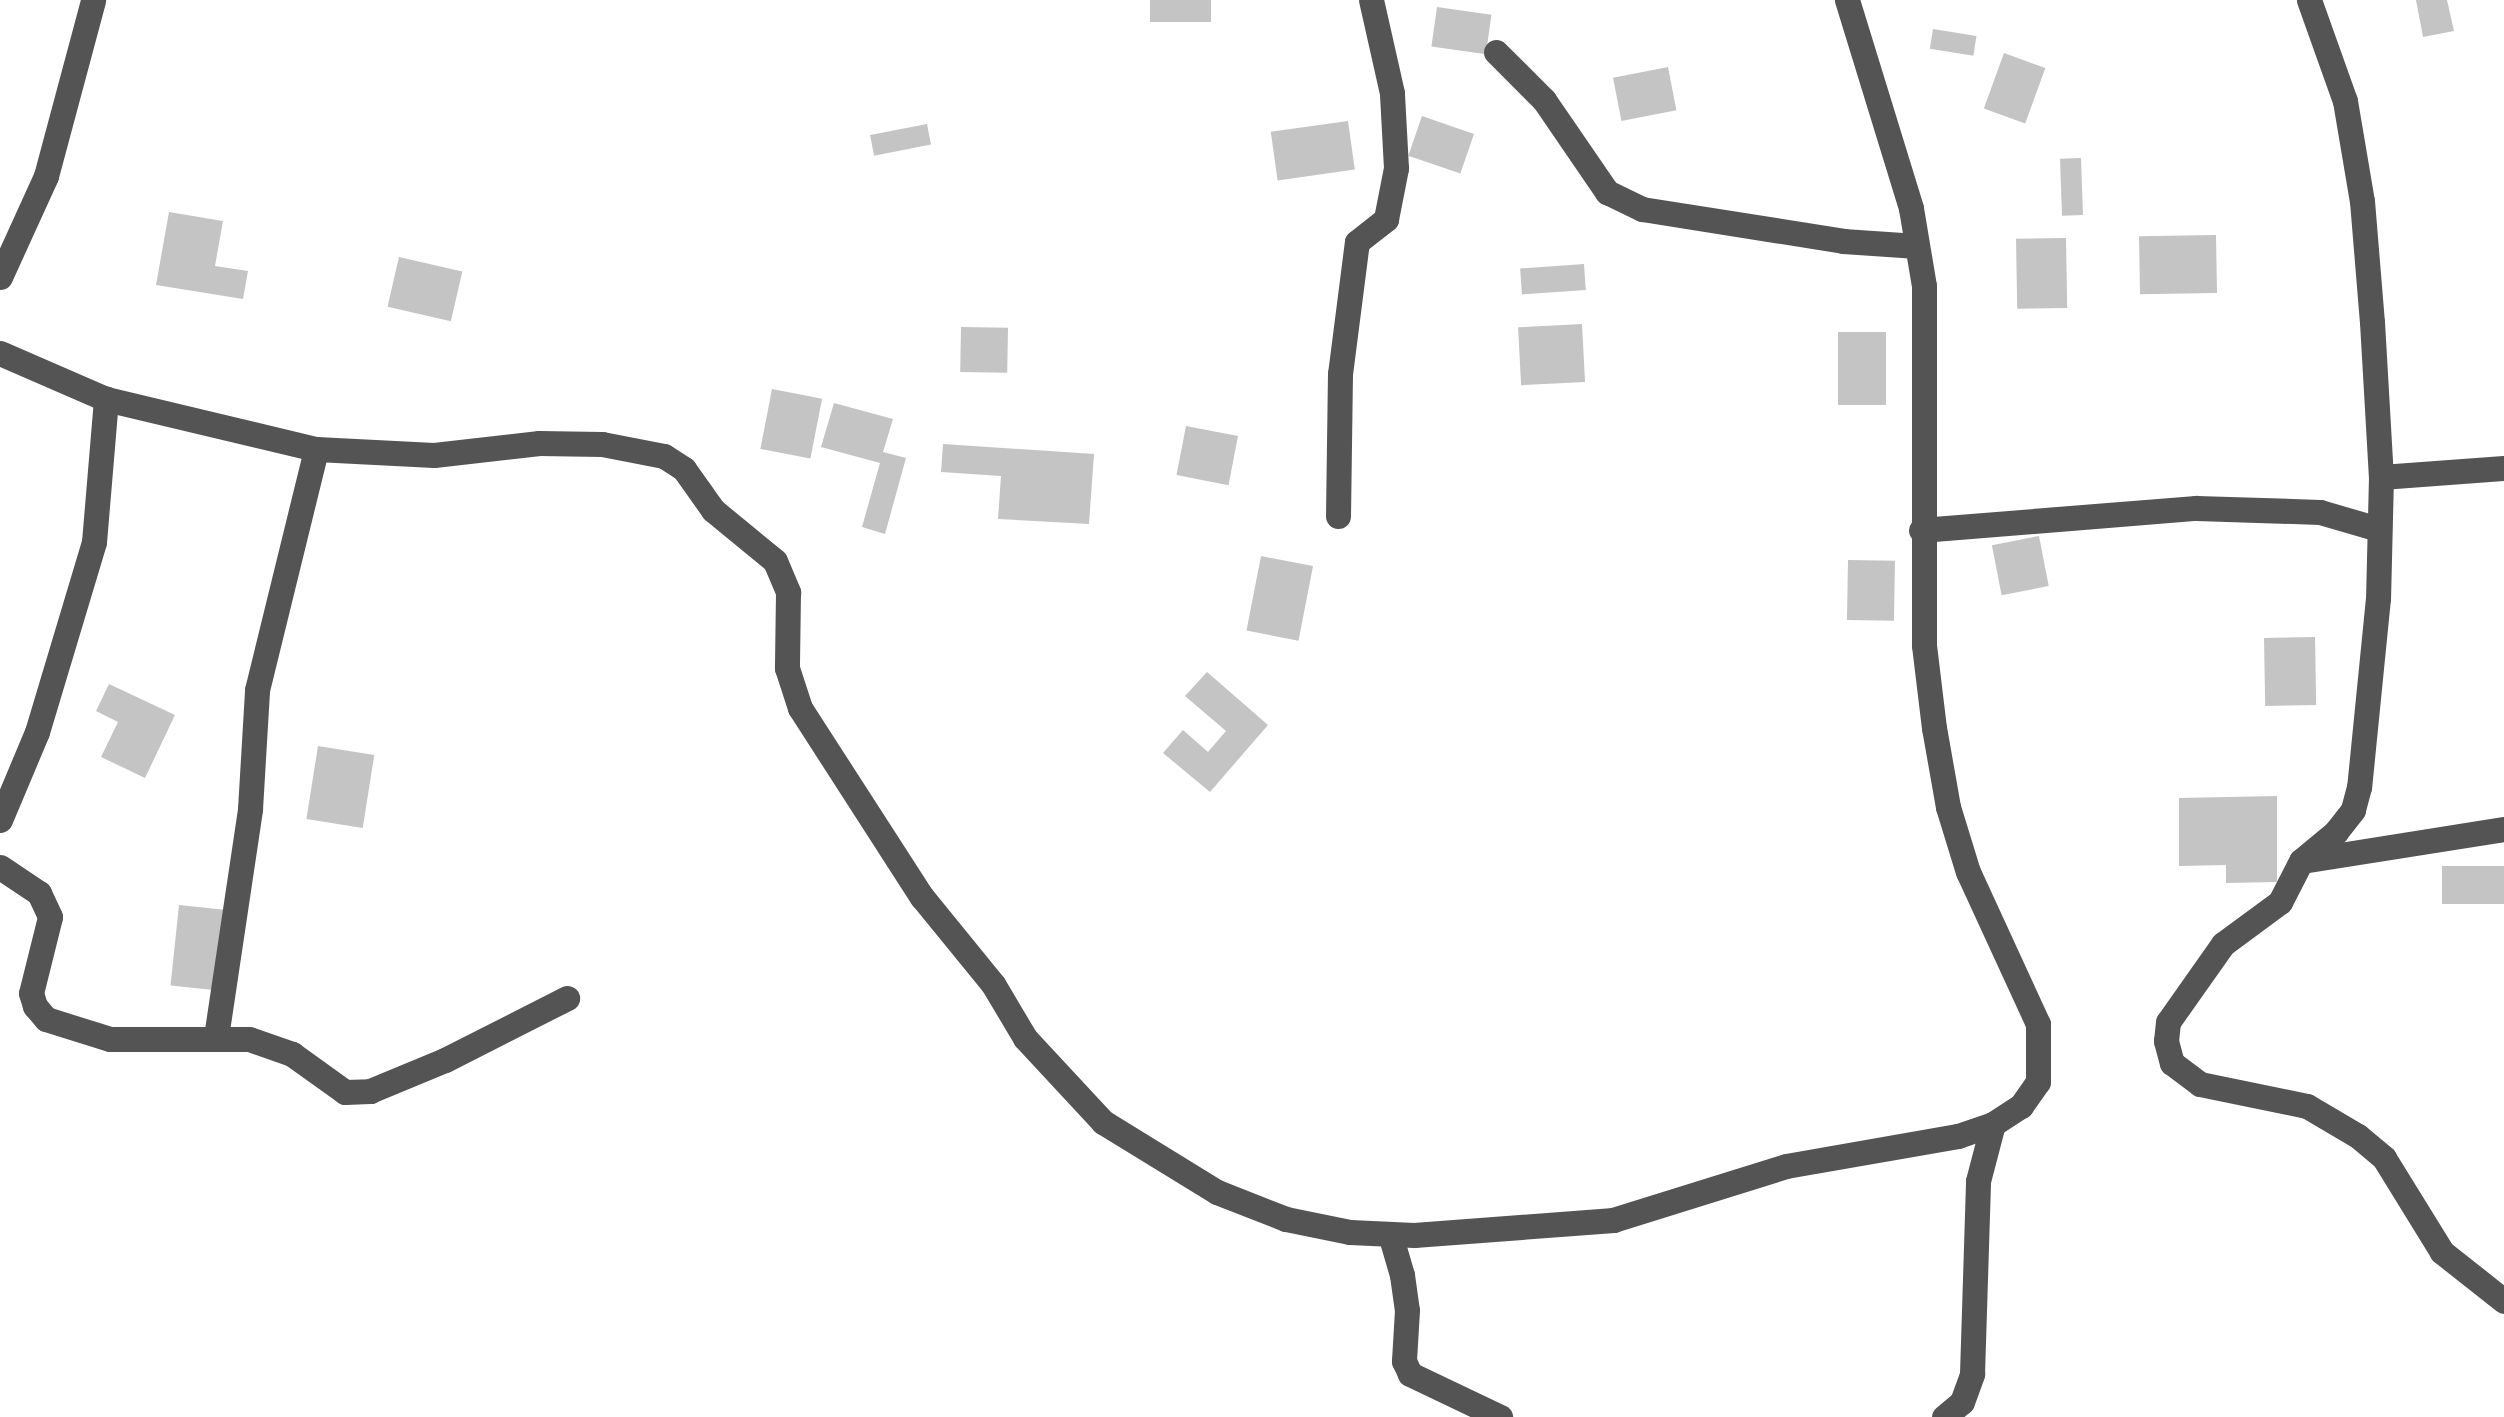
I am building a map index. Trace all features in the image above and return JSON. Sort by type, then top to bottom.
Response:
[{"type":"street","points":[[0,277],[46,176],[92,0]]},
{"type":"street","points":[[1338,516],[1340,374],[1357,242],[1386,219],[1396,168],[1392,93],[1371,0]]},
{"type":"street","points":[[0,354],[106,399],[316,449],[379,456],[434,455],[539,443],[602,444],[664,456],[684,469],[714,510],[775,560],[788,592],[787,668],[800,708],[922,897],[993,984],[1025,1038],[1103,1122],[1216,1192],[1286,1220],[1390,1234],[1613,1220],[1786,1166],[1958,1136],[1993,1124],[2021,1106],[2038,1082],[2038,1024],[1968,872],[1948,807],[1924,645],[1924,286],[1892,141],[1847,0]]},
{"type":"street","points":[[2309,0],[2345,101],[2362,201],[2381,477],[2378,598],[2358,787],[2352,810],[2336,832],[2302,862],[2280,902],[2223,944],[2168,1022],[2166,1041],[2172,1063],[2200,1084],[2307,1106],[2358,1136],[2384,1158],[2442,1252],[2504,1300]]},
{"type":"street","points":[[1496,52],[1544,100],[1607,192],[1642,208],[1842,241],[1918,246]]},
{"type":"street","points":[[0,820],[37,732],[94,542],[106,399]]},
{"type":"street","points":[[216,1036],[250,809],[257,690],[316,449]]},
{"type":"street","points":[[2381,477],[2504,468]]},
{"type":"street","points":[[1922,530],[2196,508],[2320,512],[2378,529]]},
{"type":"street","points":[[2302,862],[2504,829]]},
{"type":"street","points":[[0,867],[47,904],[50,917],[30,993],[46,1019],[110,1039],[216,1036],[276,1046],[345,1092],[370,1091],[445,1060],[567,998]]},
{"type":"street","points":[[1944,1417],[1962,1402],[1972,1374],[1978,1181],[1993,1124]]},
{"type":"street","points":[[1390,1234],[1405,1292],[1404,1361],[1410,1374],[1500,1417]]},
{"type":"building","points":[[1150,0],[1211,0],[1211,22],[1150,22]]},
{"type":"building","points":[[2416,0],[2447,0],[2454,31],[2423,37]]},
{"type":"building","points":[[1437,7],[1491,15],[1486,54],[1431,47]]},
{"type":"building","points":[[1933,29],[1976,36],[1973,56],[1930,49]]},
{"type":"building","points":[[2004,53],[2045,68],[2025,123],[1984,108]]},
{"type":"building","points":[[1668,67],[1676,110],[1621,121],[1613,78]]},
{"type":"building","points":[[1422,116],[1474,134],[1460,174],[1408,156]]},
{"type":"building","points":[[1348,121],[1355,170],[1278,180],[1271,132]]},
{"type":"building","points":[[927,124],[931,145],[874,156],[870,135]]},
{"type":"building","points":[[2081,158],[2083,215],[2062,216],[2060,159]]},
{"type":"building","points":[[169,212],[223,221],[215,266],[248,271],[243,299],[156,285]]},
{"type":"building","points":[[2216,235],[2217,293],[2140,294],[2139,236]]},
{"type":"building","points":[[2066,238],[2067,308],[2017,309],[2016,239]]},
{"type":"building","points":[[399,257],[462,272],[451,321],[388,307]]},
{"type":"building","points":[[1584,264],[1586,290],[1522,294],[1520,268]]},
{"type":"building","points":[[1582,324],[1585,382],[1521,385],[1518,327]]},
{"type":"building","points":[[961,327],[1008,328],[1007,373],[960,372]]},
{"type":"building","points":[[1838,332],[1886,332],[1886,405],[1838,405]]},
{"type":"building","points":[[772,389],[822,399],[810,459],[760,449]]},
{"type":"building","points":[[834,403],[893,419],[883,452],[906,458],[885,534],[862,527],[880,463],[821,447]]},
{"type":"building","points":[[1186,426],[1238,436],[1228,485],[1176,475]]},
{"type":"building","points":[[943,444],[1094,454],[1089,524],[998,519],[1001,476],[941,472]]},
{"type":"building","points":[[2039,536],[2049,586],[2002,595],[1992,545]]},
{"type":"building","points":[[1261,556],[1313,566],[1299,641],[1246,631]]},
{"type":"building","points":[[1848,560],[1895,561],[1894,621],[1847,620]]},
{"type":"building","points":[[2315,637],[2316,705],[2265,706],[2264,638]]},
{"type":"building","points":[[1207,672],[1268,725],[1210,792],[1163,753],[1183,730],[1208,752],[1226,731],[1185,696]]},
{"type":"building","points":[[109,684],[175,715],[145,778],[101,757],[118,722],[96,711]]},
{"type":"building","points":[[318,746],[374,755],[363,828],[306,819]]},
{"type":"building","points":[[2277,796],[2277,882],[2226,883],[2226,865],[2179,866],[2179,798]]},
{"type":"building","points":[[2442,866],[2504,866],[2504,904],[2442,904]]},
{"type":"building","points":[[179,905],[227,910],[218,991],[171,986]]}]
